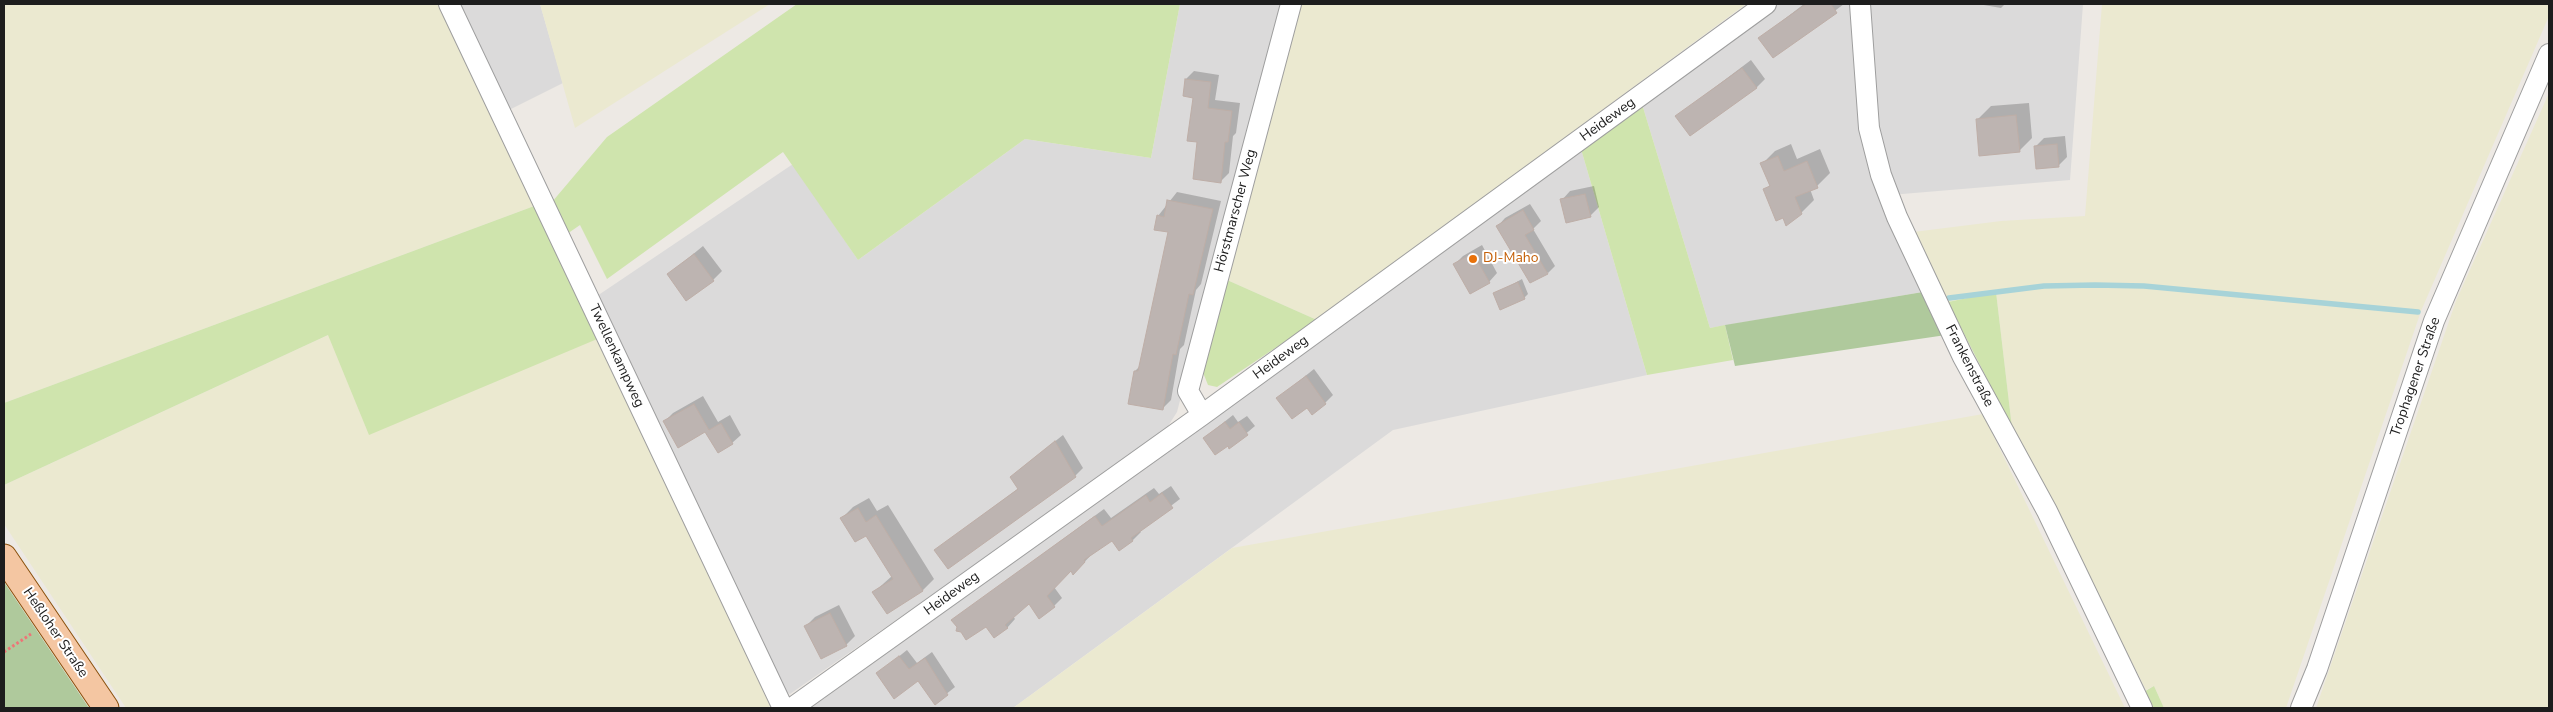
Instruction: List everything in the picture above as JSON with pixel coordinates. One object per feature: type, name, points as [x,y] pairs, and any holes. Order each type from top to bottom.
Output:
[{"type":"main road","name":"Heßloher Straße","points":[[4,557],[106,708]]},
{"type":"street","name":"Twellenkampweg","points":[[449,4],[783,708]]},
{"type":"street","name":"Hörstmarscher Weg","points":[[1202,415],[1188,391],[1291,4]]},
{"type":"street","name":"Heideweg","points":[[792,708],[1202,415],[1766,4]]},
{"type":"street","name":"Frankenstraße","points":[[1860,4],[1869,128],[1880,175],[1896,217],[1963,357],[2047,510],[2142,708]]},
{"type":"street","name":"Trophagener Straße","points":[[2301,708],[2317,669],[2434,322],[2549,54]]},
{"type":"path","points":[[4,652],[48,623]]},
{"type":"shaded area","points":[[4,4],[440,4],[537,205],[4,403]]},
{"type":"shaded area","points":[[456,4],[540,4],[563,83],[507,111]]},
{"type":"shaded area","points":[[540,4],[770,4],[575,128]]},
{"type":"shaded area","points":[[1180,4],[1282,4],[1177,412],[1163,434],[790,694],[781,689],[597,296],[793,164],[858,260],[1025,139],[1151,158]]},
{"type":"shaded area","points":[[1299,4],[1746,4],[1317,320],[1227,280]]},
{"type":"shaded area","points":[[1777,4],[2083,4],[2070,180],[1878,196],[1923,292],[1710,328],[1642,104]]},
{"type":"shaded area","points":[[2102,4],[2549,4],[2549,16],[2421,311],[2286,708],[2164,708],[2154,686],[2146,690],[2012,428],[1996,292],[1948,302],[1913,232],[2001,221],[2085,216]]},
{"type":"shaded area","points":[[2549,93],[2549,708],[2316,708],[2456,301]]},
{"type":"shaded area","points":[[1581,149],[1647,375],[1393,430],[1013,708],[811,708],[1205,424]]},
{"type":"shaded area","points":[[328,335],[602,337],[770,706],[769,708],[126,708],[4,524],[4,485]]},
{"type":"shaded area","points":[[1983,414],[2125,708],[1013,708],[1232,548]]},
{"type":"green space","points":[[797,4],[1180,4],[1151,158],[1025,139],[858,260],[783,152],[607,279],[580,225],[567,234],[552,202],[607,137]]},
{"type":"green space","points":[[1642,104],[1710,328],[1725,325],[1733,360],[1647,375],[1581,149]]},
{"type":"green space","points":[[537,205],[602,337],[369,435],[328,335],[4,485],[4,403]]},
{"type":"green space","points":[[1227,280],[1317,320],[1217,387],[1208,385],[1202,370]]},
{"type":"green space","points":[[1923,292],[1946,335],[1735,366],[1725,325]]},
{"type":"green space","points":[[1996,292],[2012,428],[1948,302]]},
{"type":"green space","points":[[4,582],[89,708],[4,708]]},
{"type":"green space","points":[[2154,686],[2164,708],[2149,708],[2142,693]]},
{"type":"building","points":[[1806,4],[1831,4],[1837,13],[1773,58],[1758,38]]},
{"type":"building","points":[[1742,68],[1757,88],[1690,136],[1675,116]]},
{"type":"building","points":[[1185,79],[1211,82],[1208,108],[1232,111],[1228,142],[1225,142],[1221,183],[1193,179],[1197,142],[1187,141],[1193,98],[1183,96]]},
{"type":"building","points":[[2016,115],[2020,152],[1979,156],[1976,119]]},
{"type":"building","points":[[2057,144],[2059,167],[2036,169],[2034,146]]},
{"type":"building","points":[[1778,156],[1784,171],[1807,161],[1818,188],[1795,197],[1802,214],[1786,226],[1783,218],[1776,221],[1763,189],[1770,186],[1760,163]]},
{"type":"building","points":[[1585,194],[1591,217],[1566,223],[1560,199]]},
{"type":"building","points":[[1167,200],[1213,209],[1193,295],[1189,294],[1176,355],[1173,354],[1163,410],[1128,404],[1134,371],[1138,371],[1168,232],[1154,230],[1157,215],[1164,217]]},
{"type":"building","points":[[1523,210],[1534,230],[1525,235],[1548,274],[1530,283],[1496,226]]},
{"type":"building","points":[[1473,253],[1490,283],[1470,294],[1453,264]]},
{"type":"building","points":[[694,254],[714,281],[686,301],[667,274]]},
{"type":"building","points":[[1518,282],[1525,299],[1500,310],[1493,293]]},
{"type":"building","points":[[1306,376],[1326,404],[1312,415],[1307,408],[1292,419],[1276,398]]},
{"type":"building","points":[[694,404],[709,430],[721,423],[733,444],[718,453],[705,432],[678,448],[663,421]]},
{"type":"building","points":[[1225,422],[1230,429],[1239,422],[1248,435],[1229,449],[1228,446],[1215,455],[1203,438]]},
{"type":"building","points":[[1055,441],[1076,477],[948,569],[934,550],[1018,489],[1010,477]]},
{"type":"building","points":[[1162,493],[1173,508],[1131,538],[1133,541],[1119,551],[1112,541],[1084,560],[1085,562],[1073,575],[1071,571],[1047,596],[1055,607],[1039,619],[1029,604],[1005,625],[1008,628],[994,638],[986,627],[966,640],[961,632],[956,631],[957,627],[951,620],[1095,516],[1102,526],[1146,495],[1150,502]]},
{"type":"building","points":[[858,508],[866,522],[876,515],[923,591],[887,614],[872,592],[893,579],[866,536],[855,542],[840,518]]},
{"type":"building","points":[[830,613],[847,646],[821,659],[804,626]]},
{"type":"building","points":[[899,656],[909,669],[925,658],[948,695],[935,705],[918,681],[894,699],[876,673]]},
{"type":"waterway","points":[[1949,298],[2044,286],[2144,286],[2418,312]]},
{"type":"place","name":"DJ-Maho","points":[[1473,259]]}]
